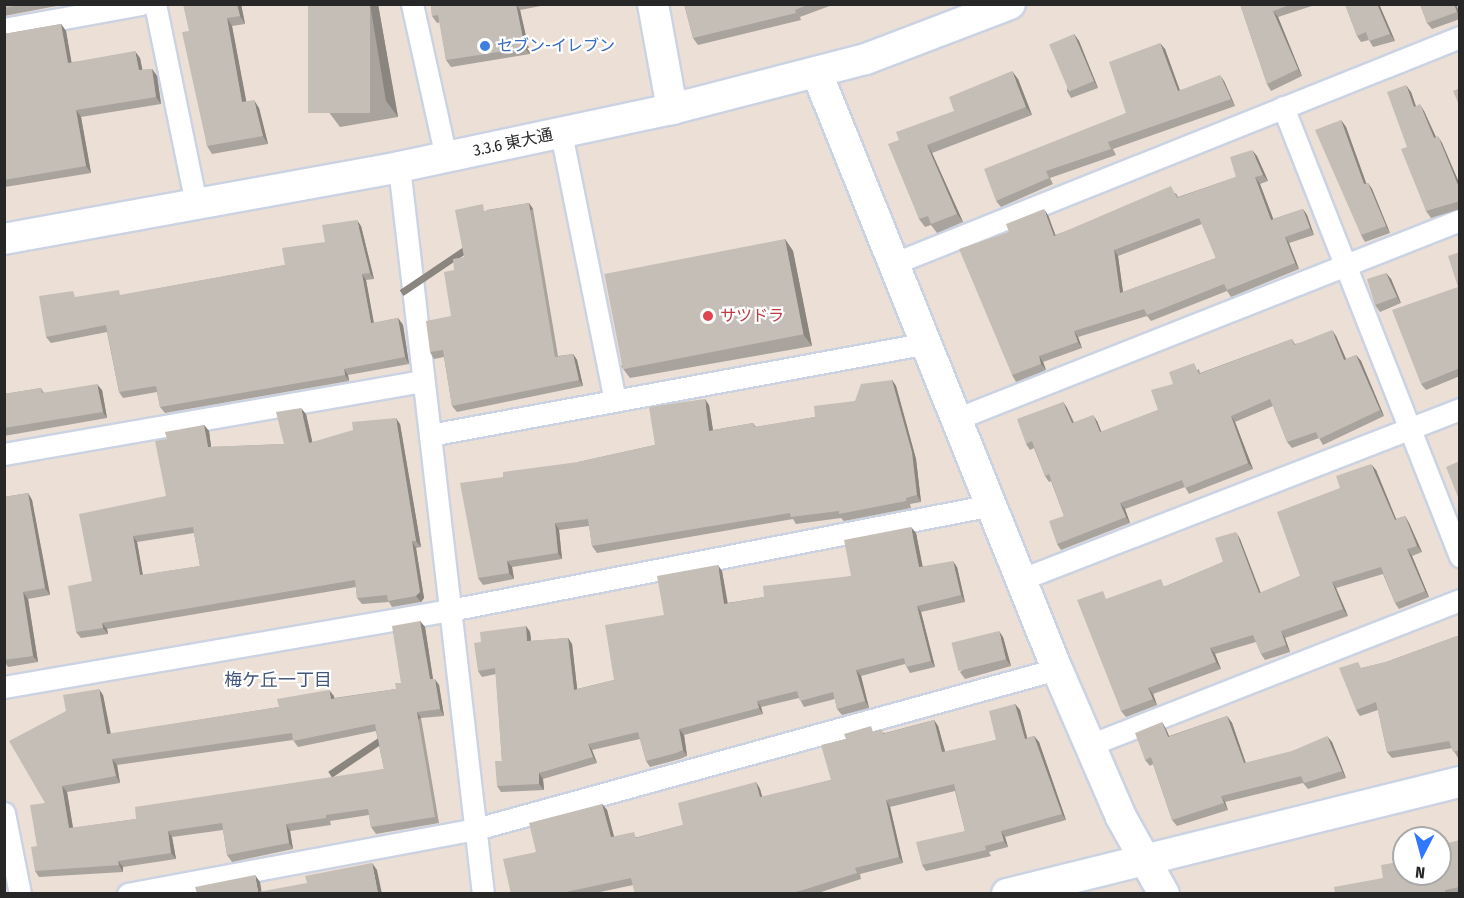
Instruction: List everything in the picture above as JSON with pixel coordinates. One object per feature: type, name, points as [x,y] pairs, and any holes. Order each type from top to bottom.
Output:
[{"type":"street","points":[[4,28],[141,4]]},
{"type":"street","points":[[155,4],[196,204]]},
{"type":"street","points":[[411,4],[446,157]]},
{"type":"street","points":[[653,4],[672,109]]},
{"type":"street","name":"3.3.6 東大通","points":[[4,238],[399,167],[672,109],[867,59],[1010,4]]},
{"type":"street","points":[[895,263],[1460,37]]},
{"type":"street","points":[[817,73],[928,343],[956,419],[1057,669],[1143,862],[1164,894]]},
{"type":"street","points":[[1283,107],[1460,556]]},
{"type":"street","points":[[561,133],[615,401]]},
{"type":"street","points":[[399,167],[483,894]]},
{"type":"street","points":[[956,419],[1460,220]]},
{"type":"street","points":[[430,435],[928,343]]},
{"type":"street","points":[[4,454],[423,381]]},
{"type":"street","points":[[1022,579],[1460,409]]},
{"type":"street","points":[[4,687],[450,610],[992,505]]},
{"type":"street","points":[[1090,745],[1460,600]]},
{"type":"street","points":[[128,894],[476,829],[1057,669]]},
{"type":"street","points":[[1007,894],[1460,782]]},
{"type":"street","points":[[4,813],[20,894]]},
{"type":"building","points":[[4,4],[24,4],[4,8]]},
{"type":"building","points":[[183,4],[237,4],[240,16],[227,18],[242,102],[254,100],[263,136],[207,146],[182,32],[189,31]]},
{"type":"building","points":[[308,4],[370,4],[370,113],[308,113]]},
{"type":"building","points":[[431,4],[516,4],[525,48],[446,60],[438,15],[432,16]]},
{"type":"building","points":[[684,4],[810,4],[795,10],[796,13],[693,38]]},
{"type":"building","points":[[1240,4],[1293,4],[1273,11],[1298,69],[1267,84]]},
{"type":"building","points":[[1345,4],[1377,4],[1390,34],[1369,41],[1366,32],[1357,36]]},
{"type":"building","points":[[1420,4],[1454,4],[1457,12],[1427,23]]},
{"type":"building","points":[[61,24],[68,63],[135,51],[139,70],[152,69],[156,97],[76,110],[86,166],[4,180],[4,34]]},
{"type":"building","points":[[1074,34],[1094,81],[1069,91],[1049,45]]},
{"type":"building","points":[[1160,43],[1178,91],[1220,75],[1231,99],[1108,142],[1111,149],[1046,171],[1049,178],[996,201],[984,169],[1126,113],[1109,62]]},
{"type":"building","points":[[1012,71],[1026,107],[927,145],[957,214],[931,224],[928,216],[919,219],[888,144],[899,140],[896,132],[954,111],[949,97]]},
{"type":"building","points":[[1406,85],[1414,107],[1420,104],[1434,138],[1438,136],[1460,190],[1460,201],[1426,211],[1401,149],[1407,147],[1387,92]]},
{"type":"building","points":[[1460,88],[1460,107],[1453,91]]},
{"type":"building","points":[[1341,120],[1364,184],[1368,183],[1386,226],[1361,235],[1315,130]]},
{"type":"building","points":[[1252,150],[1263,175],[1255,177],[1271,220],[1303,209],[1310,228],[1285,237],[1295,263],[1227,290],[1224,284],[1147,315],[1144,309],[1074,331],[1078,342],[1039,356],[1041,364],[1012,375],[959,249],[1009,232],[1006,224],[1044,209],[1054,236],[1171,186],[1177,198],[1236,177],[1230,157]],"holes":[[[1199,218],[1216,258],[1120,293],[1114,250]]]},
{"type":"building","points":[[529,203],[555,357],[573,354],[579,380],[452,406],[443,350],[430,352],[426,321],[451,316],[444,272],[454,270],[453,259],[464,257],[455,210],[483,204],[484,211]]},
{"type":"building","points":[[357,220],[370,273],[362,274],[371,323],[398,318],[405,357],[344,369],[345,375],[160,407],[156,386],[119,392],[106,325],[46,337],[39,296],[73,291],[75,297],[119,290],[120,295],[285,265],[282,248],[325,242],[322,225]]},
{"type":"building","points":[[785,239],[804,334],[623,369],[604,274]]},
{"type":"building","points":[[1460,252],[1460,368],[1421,384],[1392,310],[1458,287],[1448,256]]},
{"type":"building","points":[[1386,273],[1397,297],[1375,305],[1367,279]]},
{"type":"building","points":[[1332,330],[1344,360],[1356,355],[1380,410],[1319,439],[1316,432],[1287,442],[1270,399],[1231,416],[1248,463],[1185,488],[1182,480],[1120,503],[1126,517],[1057,544],[1049,521],[1064,516],[1049,474],[1045,476],[1032,441],[1026,444],[1017,419],[1063,402],[1072,423],[1093,415],[1100,432],[1158,410],[1151,390],[1173,384],[1169,372],[1194,363],[1199,374],[1292,339],[1294,345]]},
{"type":"building","points":[[892,380],[912,452],[917,495],[906,498],[906,501],[839,514],[839,511],[791,517],[790,513],[592,546],[588,519],[555,523],[558,553],[507,561],[509,573],[478,578],[460,483],[503,477],[503,472],[578,462],[655,445],[649,407],[705,399],[709,431],[753,423],[754,427],[815,417],[814,406],[855,401],[861,384]]},
{"type":"building","points":[[97,384],[103,412],[4,428],[4,394],[41,388],[42,393]]},
{"type":"building","points":[[301,408],[309,443],[353,430],[352,422],[396,418],[416,541],[412,541],[420,592],[416,596],[388,601],[387,595],[357,598],[355,580],[102,623],[103,628],[76,632],[68,586],[92,581],[79,514],[166,496],[155,441],[167,439],[165,432],[204,425],[208,447],[284,444],[276,412]],"holes":[[[193,527],[200,566],[140,575],[133,536]]]},
{"type":"building","points":[[1460,461],[1460,496],[1458,497],[1446,467]]},
{"type":"building","points":[[1371,464],[1395,520],[1405,516],[1417,546],[1407,549],[1425,591],[1395,603],[1381,567],[1332,582],[1343,609],[1281,631],[1286,645],[1261,654],[1253,635],[1210,648],[1216,662],[1148,688],[1153,699],[1121,711],[1077,600],[1103,591],[1106,599],[1161,579],[1164,587],[1223,562],[1215,538],[1236,532],[1259,593],[1300,576],[1277,512],[1340,488],[1336,476]]},
{"type":"building","points":[[28,493],[45,588],[23,592],[33,656],[4,660],[4,497]]},
{"type":"building","points":[[911,527],[919,567],[953,561],[961,595],[917,606],[931,661],[906,667],[904,658],[856,670],[865,701],[837,709],[833,692],[800,701],[797,691],[757,701],[759,708],[679,729],[683,750],[676,753],[646,761],[638,732],[588,744],[593,757],[539,773],[539,784],[497,786],[495,761],[502,761],[495,668],[478,671],[474,643],[481,642],[480,632],[526,626],[527,641],[568,638],[574,690],[614,680],[605,625],[664,615],[657,576],[718,565],[724,604],[764,597],[763,586],[851,576],[844,540]]},
{"type":"building","points":[[420,621],[430,679],[435,679],[440,709],[417,712],[435,817],[371,827],[368,809],[326,815],[326,818],[286,824],[289,843],[227,855],[222,823],[168,831],[171,853],[118,861],[119,865],[35,871],[31,847],[37,846],[30,805],[45,803],[9,741],[66,711],[63,695],[99,689],[107,734],[279,707],[277,699],[329,690],[331,699],[396,689],[395,683],[401,683],[392,626]],"holes":[[[375,724],[384,769],[135,807],[136,819],[69,828],[62,786],[116,776],[112,759],[292,733],[293,741]]]},
{"type":"building","points":[[999,631],[1006,659],[958,671],[951,643]]},
{"type":"building","points":[[1460,635],[1460,750],[1453,752],[1449,741],[1387,752],[1376,702],[1356,710],[1339,668],[1358,662],[1361,668],[1386,662]]},
{"type":"building","points":[[1015,704],[1025,739],[1034,736],[1062,814],[1001,831],[1004,841],[985,846],[986,850],[922,865],[916,842],[965,831],[954,784],[886,800],[899,857],[855,868],[857,873],[787,894],[635,894],[631,878],[557,894],[511,894],[503,859],[536,852],[529,823],[602,804],[611,837],[634,832],[636,838],[683,825],[678,803],[756,782],[760,797],[831,780],[821,745],[846,739],[844,734],[871,726],[873,732],[882,729],[883,734],[934,720],[942,752],[996,740],[989,711]]},
{"type":"building","points":[[1227,716],[1244,763],[1292,751],[1327,736],[1342,771],[1304,783],[1301,776],[1221,796],[1224,803],[1172,820],[1151,757],[1145,760],[1135,733],[1162,722],[1168,737]]},
{"type":"building","points":[[1460,840],[1460,887],[1445,890],[1445,894],[1335,894],[1334,887],[1383,878],[1381,865],[1392,863],[1392,886],[1452,886],[1452,842]]},
{"type":"building","points":[[372,863],[378,894],[197,894],[195,887],[255,875],[258,892],[307,883],[305,876]]},
{"type":"place","name":"セブン-イレブン","points":[[485,46]]},
{"type":"place","name":"サツドラ","points":[[708,316]]},
{"type":"district","name":"梅ケ丘一丁目","points":[[278,680]]}]
